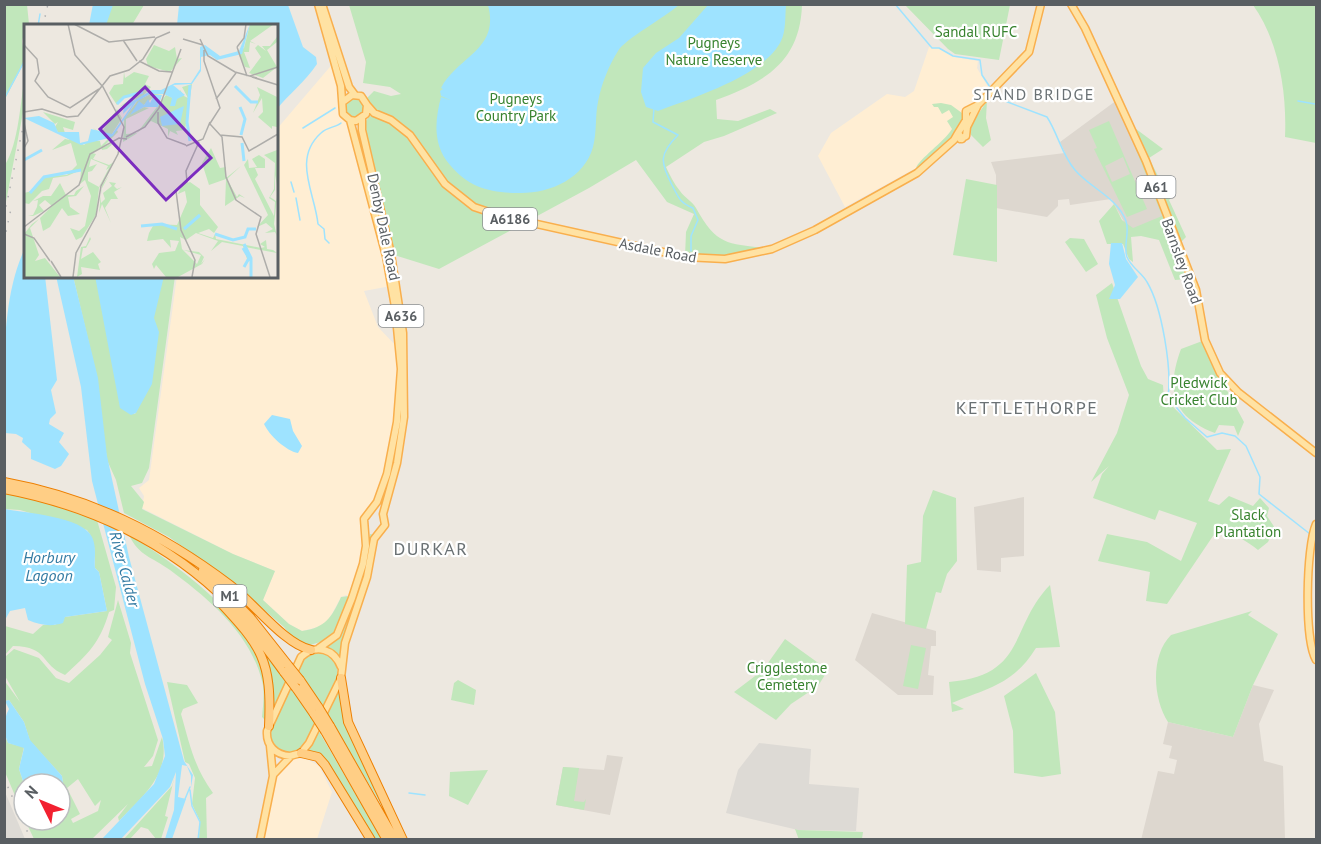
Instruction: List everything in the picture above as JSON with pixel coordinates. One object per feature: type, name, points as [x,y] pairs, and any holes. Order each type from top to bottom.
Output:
[{"type":"highway","name":"M1","points":[[4,482],[46,489],[135,524],[161,539],[208,575],[234,599],[298,684],[395,840]]},
{"type":"highway","name":"M1","points":[[4,489],[93,509],[136,533],[204,580],[230,604],[286,668]]},
{"type":"highway","points":[[161,539],[173,544],[233,587],[292,643],[314,649]]},
{"type":"highway","points":[[175,559],[216,597],[255,642],[269,679],[269,726]]},
{"type":"highway","points":[[340,678],[348,722],[403,840]]},
{"type":"highway","name":"M1","points":[[327,728],[387,840]]},
{"type":"highway","points":[[301,753],[318,758],[330,771],[371,840]]},
{"type":"main road","points":[[318,4],[344,101],[342,112],[350,120],[374,113]]},
{"type":"main road","points":[[322,4],[349,87],[355,95],[363,98],[367,105],[363,118]]},
{"type":"main road","name":"Asdale Road","points":[[367,105],[374,113],[391,120],[410,135],[445,184],[461,199],[479,209],[606,240],[685,256],[710,259],[761,252],[815,230],[917,173],[961,134],[970,114],[1031,48],[1041,4]]},
{"type":"main road","name":"Barnsley Road","points":[[1071,4],[1085,28],[1146,161],[1196,291],[1205,340],[1220,373],[1238,392],[1317,453]]},
{"type":"main road","points":[[344,101],[355,95]]},
{"type":"main road","name":"Denby Dale Road","points":[[340,678],[347,637],[367,578],[374,539],[385,523],[382,514],[397,463],[404,417],[406,380],[403,333],[392,254],[362,130],[363,118]]},
{"type":"main road","name":"Denby Dale Road","points":[[269,726],[299,660],[314,649],[333,640],[341,627],[363,564],[366,528],[364,519],[383,488],[400,396],[399,346],[386,256],[350,120]]},
{"type":"main road","points":[[370,512],[382,514]]},
{"type":"main road","points":[[1317,524],[1312,535],[1308,558],[1309,643],[1317,660]]},
{"type":"main road","points":[[366,528],[372,532],[380,531]]},
{"type":"main road","points":[[314,649],[330,651],[341,667]]},
{"type":"main road","points":[[270,745],[277,753],[290,756],[301,753],[309,743],[340,678]]},
{"type":"main road","points":[[260,840],[273,776],[267,736],[269,726]]},
{"type":"main road","points":[[273,776],[290,756]]},
{"type":"shaded area","points":[[929,47],[939,48],[954,57],[978,61],[977,68],[988,87],[962,113],[949,136],[916,168],[845,207],[818,156],[831,133],[887,94],[905,97],[914,91]]},
{"type":"shaded area","points":[[335,61],[391,286],[364,291],[378,327],[397,347],[400,396],[383,488],[366,514],[366,546],[352,598],[346,595],[341,597],[328,621],[322,626],[302,631],[289,624],[263,600],[275,571],[233,554],[142,508],[144,496],[139,488],[149,480],[177,278],[278,278],[278,128]]},
{"type":"shaded area","points":[[1117,100],[1172,232],[1131,234],[1111,199],[1070,205],[1069,199],[1058,200],[1058,206],[1047,217],[996,208],[996,175],[991,162],[1065,153],[1060,142]]},
{"type":"shaded area","points":[[1024,497],[1024,556],[1001,558],[1001,572],[977,570],[974,507]]},
{"type":"shaded area","points":[[872,613],[936,631],[936,646],[931,646],[928,675],[934,676],[933,695],[898,695],[855,660]]},
{"type":"shaded area","points":[[1253,685],[1274,690],[1259,724],[1264,761],[1283,766],[1285,839],[1141,840],[1158,771],[1174,774],[1177,760],[1169,758],[1172,746],[1163,744],[1168,722],[1233,737]]},
{"type":"shaded area","points":[[759,743],[811,749],[809,784],[859,788],[856,831],[798,830],[726,813],[738,770]]},
{"type":"shaded area","points":[[607,755],[623,757],[610,815],[556,805],[563,767],[604,770]]},
{"type":"shaded area","points":[[305,758],[319,766],[332,792],[317,839],[264,840],[270,797],[279,769],[292,759]]},
{"type":"shaded area","points":[[4,792],[12,808],[12,832],[22,832],[25,839],[5,839]]},
{"type":"green space","points":[[5,4],[27,5],[29,24],[24,24],[22,41],[24,63],[5,99]]},
{"type":"green space","points":[[112,5],[144,5],[133,24],[106,24]]},
{"type":"green space","name":"Pugneys Country Park","points":[[349,5],[802,5],[795,41],[777,67],[765,77],[716,100],[717,119],[738,121],[770,109],[777,113],[724,136],[704,142],[666,167],[678,188],[718,237],[735,244],[772,249],[725,259],[685,257],[686,232],[694,214],[667,202],[636,160],[439,269],[391,254],[364,140],[365,122],[370,116],[383,119],[404,133],[447,190],[477,211],[479,209],[461,199],[402,128],[368,110],[353,121],[342,109],[349,97],[365,100],[374,91],[391,96],[401,94],[390,87],[363,83],[366,62]]},
{"type":"green space","name":"Sandal RUFC","points":[[905,5],[1010,5],[999,60],[955,54]]},
{"type":"green space","points":[[1253,5],[1316,5],[1316,143],[1285,137],[1283,85],[1275,51],[1262,19]]},
{"type":"green space","points":[[24,82],[24,107],[5,207],[5,165],[16,134]]},
{"type":"green space","points":[[987,101],[986,118],[991,140],[983,147],[971,135],[969,128]]},
{"type":"green space","points":[[932,104],[951,105],[962,113],[963,118],[938,155],[916,168],[952,129],[947,121],[953,117],[949,110],[942,114],[938,107]]},
{"type":"green space","points":[[1109,121],[1147,209],[1127,217],[1094,149],[1097,148],[1089,130]],"holes":[[[1123,157],[1130,174],[1112,182],[1105,166]]]},
{"type":"green space","points":[[1132,126],[1163,149],[1149,158],[1160,180],[1170,183],[1176,193],[1169,200],[1186,237],[1175,248],[1187,279],[1175,280],[1159,240],[1141,236],[1131,237],[1133,262],[1129,259],[1123,244],[1107,244],[1099,221],[1114,204],[1122,220],[1133,228],[1162,216],[1135,147]]},
{"type":"green space","points":[[966,179],[997,185],[997,262],[953,255]]},
{"type":"green space","points":[[1070,238],[1084,239],[1098,264],[1086,272],[1065,242]]},
{"type":"green space","points":[[73,278],[97,278],[132,413],[135,414],[142,399],[153,318],[163,278],[175,278],[149,468],[142,483],[131,486],[144,502],[142,509],[233,554],[275,571],[263,600],[289,624],[302,631],[322,624],[331,616],[341,597],[349,596],[338,626],[330,639],[307,646],[295,641],[284,627],[228,579],[169,537],[124,513],[116,480],[107,460],[95,369]]},
{"type":"green space","name":"Slack Plantation","points":[[1112,283],[1141,366],[1148,379],[1163,385],[1164,401],[1159,407],[1167,401],[1217,450],[1231,449],[1208,501],[1219,505],[1229,496],[1253,506],[1260,498],[1269,508],[1267,516],[1275,528],[1268,542],[1258,550],[1230,535],[1213,536],[1167,604],[1146,601],[1150,572],[1098,561],[1107,534],[1147,542],[1181,561],[1197,523],[1159,510],[1155,520],[1093,498],[1102,474],[1109,466],[1091,482],[1117,433],[1129,395],[1107,338],[1096,295]]},
{"type":"green space","name":"Pledwick Cricket Club","points":[[1205,340],[1223,383],[1244,422],[1238,436],[1234,426],[1219,425],[1215,433],[1201,426],[1189,419],[1176,400],[1174,377],[1181,349]]},
{"type":"green space","points":[[933,490],[956,498],[957,561],[947,574],[941,593],[936,592],[926,629],[905,624],[907,565],[921,562],[923,516]]},
{"type":"green space","points":[[5,493],[28,497],[97,520],[116,587],[114,610],[109,612],[102,632],[92,647],[65,675],[57,671],[33,649],[13,646],[5,655],[5,626],[33,634],[43,625],[55,625],[65,617],[107,611],[99,572],[95,568],[92,539],[87,530],[20,510],[5,509]]},
{"type":"green space","points":[[370,534],[375,535],[340,659],[334,652],[324,648],[339,636],[368,547]]},
{"type":"green space","points":[[129,535],[188,576],[226,611],[242,630],[255,649],[266,676],[266,721],[262,717],[264,694],[262,681],[248,647],[238,632],[199,592],[137,548]]},
{"type":"green space","points":[[1050,585],[1060,647],[1036,648],[1009,678],[952,703],[964,709],[952,712],[949,682],[974,678],[992,670],[1004,660],[1037,601]]},
{"type":"green space","points":[[118,600],[131,643],[130,653],[158,740],[153,756],[144,767],[152,766],[162,737],[164,750],[159,773],[146,793],[119,821],[118,817],[128,804],[92,839],[34,839],[31,832],[72,832],[72,821],[73,823],[98,811],[101,800],[95,806],[78,779],[72,784],[72,772],[58,772],[30,741],[24,722],[9,700],[5,701],[4,680],[20,702],[5,676],[5,657],[14,649],[39,658],[56,678],[69,683],[100,655],[112,640],[108,637]]},
{"type":"green space","points":[[1252,611],[1248,615],[1278,634],[1253,685],[1233,737],[1168,722],[1159,702],[1156,678],[1164,644],[1171,635]]},
{"type":"green space","name":"Crigglestone Cemetery","points":[[785,639],[828,670],[818,686],[791,704],[776,720],[734,692],[763,670]]},
{"type":"green space","points":[[260,645],[286,682],[272,714],[270,672]]},
{"type":"green space","points":[[911,645],[926,648],[918,689],[903,686]]},
{"type":"green space","points":[[315,651],[329,653],[338,675],[335,686],[323,707],[297,669],[303,658]]},
{"type":"green space","points":[[1036,673],[1055,712],[1061,774],[1042,777],[1014,773],[1013,731],[1004,696]]},
{"type":"green space","points":[[458,680],[476,690],[474,705],[451,700],[454,683]]},
{"type":"green space","points":[[167,682],[187,685],[198,703],[183,709],[181,714],[197,765],[213,793],[206,798],[207,839],[199,839],[200,821],[192,804],[195,778],[189,764],[185,762]]},
{"type":"green space","points":[[340,685],[343,716],[385,811],[326,712]]},
{"type":"green space","points":[[290,686],[316,724],[298,752],[287,754],[272,744],[270,729]]},
{"type":"green space","points":[[318,730],[382,839],[374,839],[323,757],[307,750]]},
{"type":"green space","points":[[4,734],[8,743],[24,747],[20,772],[12,772],[12,789],[5,772]]},
{"type":"green space","points":[[563,767],[579,768],[574,801],[584,802],[586,799],[584,810],[556,805]]},
{"type":"green space","points":[[488,770],[468,805],[449,796],[450,772]]},
{"type":"green space","points":[[175,775],[165,816],[168,817],[161,839],[156,839],[148,829],[141,827],[130,839],[124,839],[172,786]]},
{"type":"green space","points":[[72,798],[80,814],[72,818]]},
{"type":"green space","points":[[795,829],[863,832],[862,839],[799,840]]},
{"type":"water","points":[[93,4],[113,5],[106,24],[89,24]]},
{"type":"water","points":[[179,5],[288,5],[303,47],[316,57],[317,64],[278,108],[278,24],[177,24]]},
{"type":"water","points":[[488,5],[679,5],[628,41],[618,51],[601,89],[593,147],[588,158],[573,176],[542,191],[498,192],[472,184],[450,165],[437,139],[436,130],[441,97],[450,100],[441,96],[440,91],[443,89],[441,88],[448,77],[483,43],[490,20]]},
{"type":"water","points":[[708,5],[786,5],[783,37],[772,54],[744,75],[658,111],[646,107],[641,92],[643,68],[656,53],[679,38]]},
{"type":"water","points":[[1111,243],[1122,243],[1126,259],[1138,277],[1120,299],[1109,299],[1115,285],[1109,264]]},
{"type":"water","points":[[24,251],[24,278],[45,278],[57,380],[51,390],[56,413],[50,419],[49,424],[64,433],[59,442],[69,454],[61,466],[55,469],[31,459],[31,450],[22,442],[23,438],[16,434],[5,433],[5,338],[11,291]]},
{"type":"water","name":"River Calder","points":[[56,278],[73,278],[98,378],[107,456],[129,557],[184,761],[193,775],[191,787],[191,776],[187,766],[182,765],[178,797],[186,799],[172,839],[165,839],[174,810],[176,772],[170,787],[121,839],[102,839],[154,784],[165,756],[163,739],[145,684],[92,481],[81,387]]},
{"type":"water","points":[[95,278],[164,278],[154,318],[159,332],[152,384],[136,413],[131,415],[120,408]]},
{"type":"water","points":[[272,415],[290,419],[293,431],[302,446],[298,453],[283,446],[266,428],[264,424]]},
{"type":"water","name":"Horbury Lagoon","points":[[5,509],[65,520],[86,530],[94,541],[95,568],[99,572],[107,611],[65,617],[63,623],[50,625],[28,620],[25,608],[10,611],[5,620]]},
{"type":"water","points":[[9,700],[24,722],[30,740],[58,772],[20,772],[24,748],[8,743],[4,726],[9,709],[5,701]]},
{"type":"waterway","points":[[895,4],[932,48],[939,48],[953,56],[980,60],[982,75],[990,87]]},
{"type":"waterway","points":[[38,24],[40,14]]},
{"type":"waterway","points":[[4,99],[24,62]]},
{"type":"waterway","points":[[995,93],[1005,101],[1047,117],[1075,170],[1110,199],[1122,213],[1127,226],[1127,257],[1147,282],[1161,322],[1169,371],[1168,397],[1185,418],[1207,437],[1222,433],[1235,436],[1246,446],[1260,477],[1259,494],[1310,534]]},
{"type":"waterway","points":[[1298,101],[1315,104]]},
{"type":"waterway","points":[[303,128],[335,108]]},
{"type":"waterway","points":[[654,108],[653,122],[678,135],[667,148],[663,158],[665,170],[678,196],[682,202],[693,208],[698,220],[691,236],[691,251]]},
{"type":"waterway","points":[[329,243],[325,239],[324,229],[318,224],[308,177],[308,154],[312,143],[323,131],[341,123]]},
{"type":"waterway","points":[[291,182],[294,192]]},
{"type":"waterway","points":[[296,198],[300,220]]},
{"type":"waterway","points":[[185,799],[190,787]]},
{"type":"waterway","points":[[190,790],[192,806],[200,822],[198,840]]},
{"type":"waterway","points":[[409,793],[425,795]]},
{"type":"railway","points":[[43,24],[48,4]]},
{"type":"railway","points":[[4,216],[24,122]]},
{"type":"railway","points":[[4,241],[11,209]]},
{"type":"railway","points":[[4,778],[31,840]]},
{"type":"district","name":"STAND BRIDGE","points":[[1034,94]]},
{"type":"district","name":"KETTLETHORPE","points":[[1027,407]]},
{"type":"district","name":"DURKAR","points":[[431,548]]},
{"type":"park label","name":"Pugneys Nature Reserve","points":[[714,50]]}]
